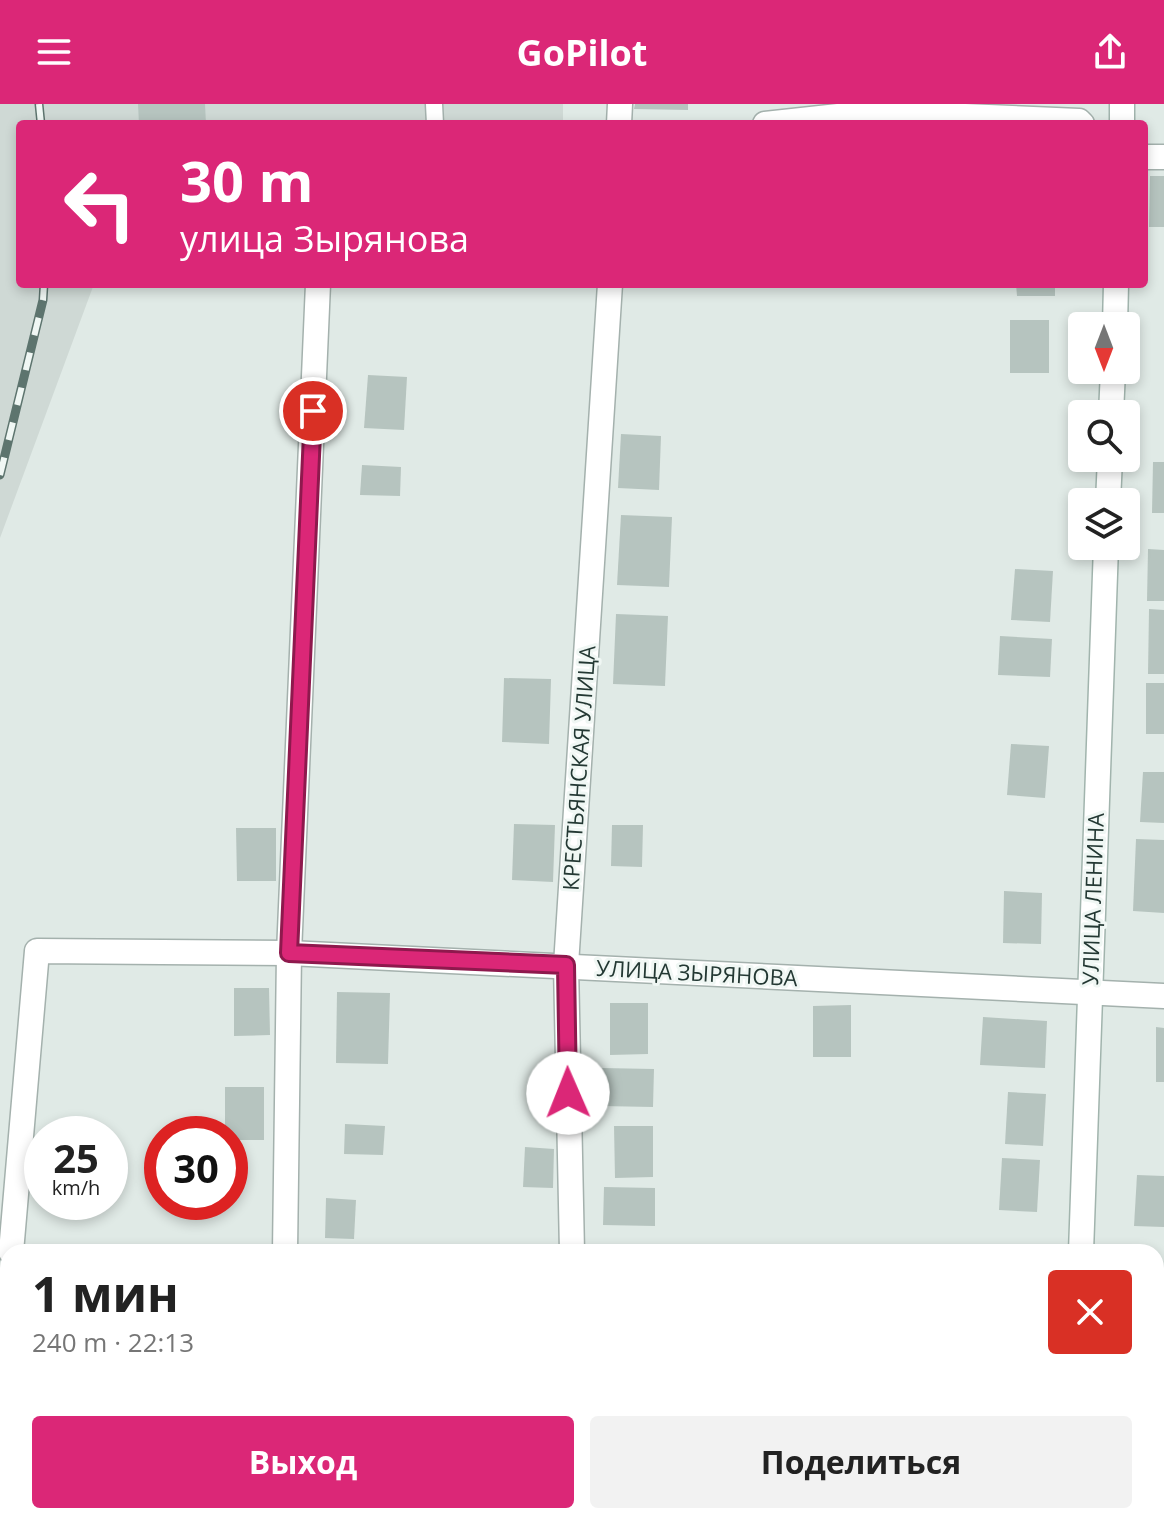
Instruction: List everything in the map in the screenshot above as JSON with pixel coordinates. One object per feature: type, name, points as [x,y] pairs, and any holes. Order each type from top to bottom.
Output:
[{"type":"street","points":[[801,120],[874,112],[1056,120]]},
{"type":"street","points":[[285,1244],[289,953],[318,288]]},
{"type":"street","name":"КРЕСТЬЯНСКАЯ УЛИЦА","points":[[572,1244],[566,965],[610,288]]},
{"type":"street","points":[[1115,312],[1116,288]]},
{"type":"street","name":"УЛИЦА ЛЕНИНА","points":[[1081,1244],[1105,560]]},
{"type":"street","name":"УЛИЦА ЗЫРЯНОВА","points":[[12,1244],[37,951],[289,953],[1164,996]]},
{"type":"shaded area","points":[[0,104],[563,104],[563,120],[16,120],[16,288],[93,288],[0,538]]},
{"type":"building","points":[[138,104],[205,104],[206,120],[139,120]]},
{"type":"building","points":[[635,104],[688,104],[688,110],[634,109]]},
{"type":"building","points":[[1150,176],[1164,176],[1164,227],[1149,227]]},
{"type":"building","points":[[1016,288],[1055,288],[1055,296],[1017,296]]},
{"type":"building","points":[[1010,320],[1049,320],[1049,373],[1010,373]]},
{"type":"building","points":[[368,375],[407,377],[404,430],[364,428]]},
{"type":"building","points":[[621,434],[661,436],[659,490],[618,488]]},
{"type":"building","points":[[1153,462],[1164,462],[1164,513],[1152,513]]},
{"type":"building","points":[[362,465],[401,467],[400,496],[360,495]]},
{"type":"building","points":[[621,515],[672,517],[669,587],[617,585]]},
{"type":"building","points":[[1148,549],[1164,550],[1164,601],[1147,601]]},
{"type":"building","points":[[1015,569],[1053,571],[1050,622],[1011,620]]},
{"type":"building","points":[[1149,609],[1164,610],[1164,674],[1148,674]]},
{"type":"building","points":[[616,614],[668,616],[665,686],[613,684]]},
{"type":"building","points":[[1000,636],[1052,639],[1050,677],[998,675]]},
{"type":"building","points":[[504,678],[551,679],[549,744],[502,742]]},
{"type":"building","points":[[1146,683],[1164,683],[1164,734],[1146,734]]},
{"type":"building","points":[[1011,744],[1049,746],[1045,798],[1007,795]]},
{"type":"building","points":[[1143,772],[1164,772],[1164,823],[1140,822]]},
{"type":"building","points":[[514,824],[555,825],[553,882],[512,880]]},
{"type":"building","points":[[612,825],[643,825],[642,867],[611,866]]},
{"type":"building","points":[[236,828],[276,828],[276,881],[237,881]]},
{"type":"building","points":[[1136,839],[1164,840],[1164,913],[1133,911]]},
{"type":"building","points":[[1004,891],[1042,893],[1041,944],[1003,943]]},
{"type":"building","points":[[234,988],[269,988],[270,1035],[234,1036]]},
{"type":"building","points":[[337,992],[390,993],[388,1064],[336,1063]]},
{"type":"building","points":[[610,1003],[648,1003],[648,1054],[610,1055]]},
{"type":"building","points":[[851,1005],[851,1057],[813,1057],[813,1006]]},
{"type":"building","points":[[983,1017],[1047,1021],[1045,1068],[980,1065]]},
{"type":"building","points":[[1156,1027],[1164,1028],[1164,1082],[1156,1082]]},
{"type":"building","points":[[602,1068],[654,1069],[653,1107],[601,1106]]},
{"type":"building","points":[[225,1087],[264,1087],[264,1140],[248,1140],[248,1116],[225,1116]]},
{"type":"building","points":[[1008,1092],[1046,1094],[1043,1146],[1005,1144]]},
{"type":"building","points":[[345,1124],[385,1126],[383,1155],[344,1154]]},
{"type":"building","points":[[614,1126],[653,1126],[653,1177],[615,1178]]},
{"type":"building","points":[[525,1147],[554,1149],[553,1188],[523,1187]]},
{"type":"building","points":[[1002,1158],[1040,1160],[1037,1212],[999,1210]]},
{"type":"building","points":[[1137,1175],[1164,1176],[1164,1227],[1134,1226]]},
{"type":"building","points":[[604,1187],[655,1188],[655,1226],[603,1225]]},
{"type":"building","points":[[326,1198],[356,1200],[354,1239],[325,1238]]},
{"type":"railway","points":[[39,104],[41,120]]},
{"type":"railway","points":[[0,475],[44,288]]},
{"type":"route","points":[[313,411],[289,953],[566,965],[568,1093]]}]
